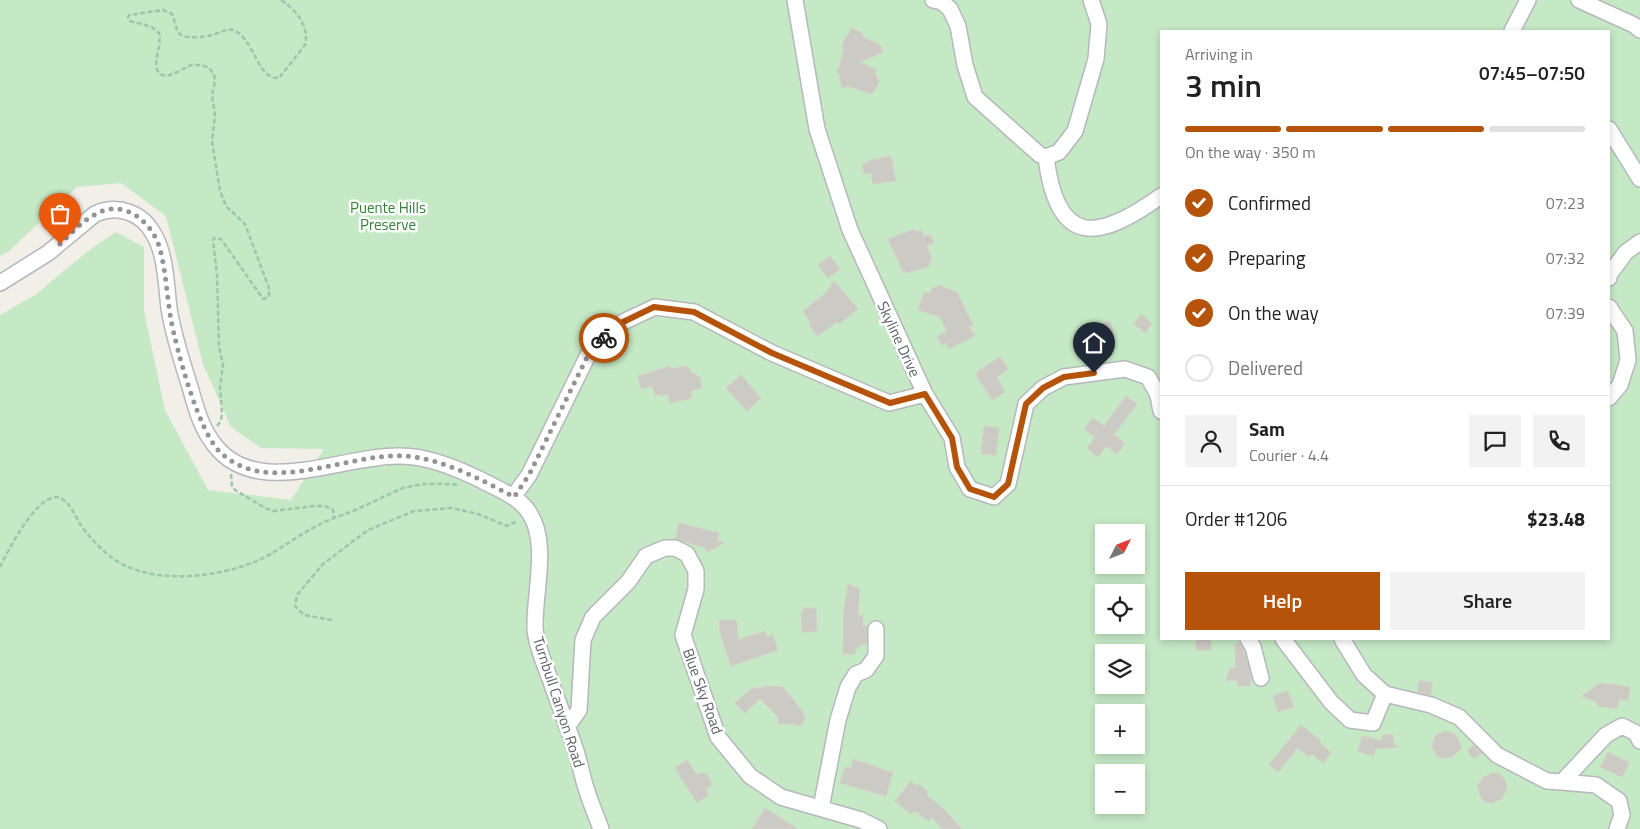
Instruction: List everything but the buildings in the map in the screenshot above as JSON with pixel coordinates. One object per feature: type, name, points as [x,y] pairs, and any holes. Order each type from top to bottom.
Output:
[{"type":"street","name":"Skyline Drive","points":[[514,497],[529,475],[591,349],[623,322],[654,307],[694,312],[772,353],[890,403],[925,394],[850,230],[817,129],[795,0]]},
{"type":"street","points":[[933,0],[942,2],[950,9],[958,26],[965,65],[975,97],[1040,155],[1046,158]]},
{"type":"street","points":[[1046,158],[1059,152],[1075,131],[1096,58],[1099,24],[1091,0]]},
{"type":"street","points":[[1513,30],[1528,0]]},
{"type":"street","points":[[1579,0],[1634,25],[1640,30]]},
{"type":"street","points":[[1610,131],[1640,179]]},
{"type":"street","points":[[1046,158],[1049,183],[1060,210],[1070,222],[1084,228],[1098,229],[1127,218],[1160,197]]},
{"type":"street","name":"Turnbull Canyon Road","points":[[0,283],[48,253],[96,214],[105,210],[124,210],[140,218],[153,231],[160,249],[173,329],[196,405],[208,436],[218,449],[232,461],[240,466],[262,471],[283,472],[382,457],[405,456],[434,462],[471,475],[514,497],[524,505],[536,525],[538,538],[539,555],[535,629],[543,659],[577,754],[586,789],[600,829]]},
{"type":"street","points":[[1610,274],[1626,252],[1640,242]]},
{"type":"street","points":[[1610,308],[1625,331],[1628,360],[1620,385],[1610,397]]},
{"type":"street","points":[[925,394],[952,438],[957,467],[970,489],[994,497],[1008,484],[1026,404],[1043,388],[1064,377],[1125,369],[1148,377],[1158,395],[1160,406]]},
{"type":"street","name":"Blue Sky Road","points":[[567,727],[579,710],[583,640],[593,617],[628,582],[646,556],[665,548],[675,548],[687,554],[696,571],[696,589],[683,635],[718,737],[750,776],[781,797],[861,820],[879,829]]},
{"type":"street","points":[[821,808],[838,720],[848,687],[856,674],[866,670],[876,656],[876,630]]},
{"type":"street","points":[[1249,640],[1253,646],[1260,678]]},
{"type":"street","points":[[1284,640],[1330,702],[1350,720],[1373,723],[1385,694]]},
{"type":"street","points":[[1343,640],[1364,675],[1385,694],[1431,705],[1459,717],[1497,755],[1547,782],[1596,785],[1619,801],[1622,815],[1617,829]]},
{"type":"street","points":[[1562,782],[1606,735],[1614,730],[1622,726],[1636,733],[1640,741]]},
{"type":"path","points":[[208,436],[221,421],[222,413],[220,386],[223,365],[219,346],[214,238],[221,239],[263,299],[268,297],[269,288],[245,224],[226,206],[220,191],[212,141],[215,115],[212,95],[215,81],[214,74],[208,67],[197,65],[190,66],[173,74],[158,72],[159,33],[152,27],[130,21],[128,16],[163,10],[172,14],[177,30],[181,35],[186,36],[212,35],[226,30],[236,31],[252,47],[262,69],[268,76],[274,79],[280,78],[305,45],[307,39],[304,26],[296,13],[281,0]]},
{"type":"path","points":[[230,472],[232,475],[232,486],[265,508],[273,511],[305,506],[325,506],[333,510],[334,518]]},
{"type":"path","points":[[0,567],[29,518],[41,505],[55,497],[61,498],[68,504],[94,541],[115,560],[143,571],[179,576],[214,573],[257,561],[280,549],[312,528],[403,488],[441,483],[462,484],[471,475]]},
{"type":"path","points":[[332,620],[304,615],[295,606],[297,594],[323,564],[368,530],[414,511],[452,508],[478,514],[507,526],[531,515]]},
{"type":"green space","name":"Puente Hills Preserve","points":[[0,0],[1640,0],[1640,829],[0,829],[0,315],[35,295],[88,251],[116,232],[144,247],[144,311],[165,410],[208,490],[291,500],[324,449],[261,448],[231,427],[203,364],[166,216],[121,183],[77,187],[8,252],[0,256]]},
{"type":"way so far","points":[[60,244],[86,220],[105,210],[124,210],[132,213],[147,224],[153,231],[160,249],[172,322],[182,362],[205,431],[224,456],[240,466],[262,471],[283,472],[318,469],[382,457],[405,456],[420,458],[471,475],[514,497],[529,475],[591,349],[604,338]]},
{"type":"route","points":[[604,338],[623,322],[654,307],[694,312],[772,353],[890,403],[925,394],[952,438],[957,467],[970,489],[994,497],[1008,484],[1026,404],[1043,388],[1064,377],[1094,373]]}]
